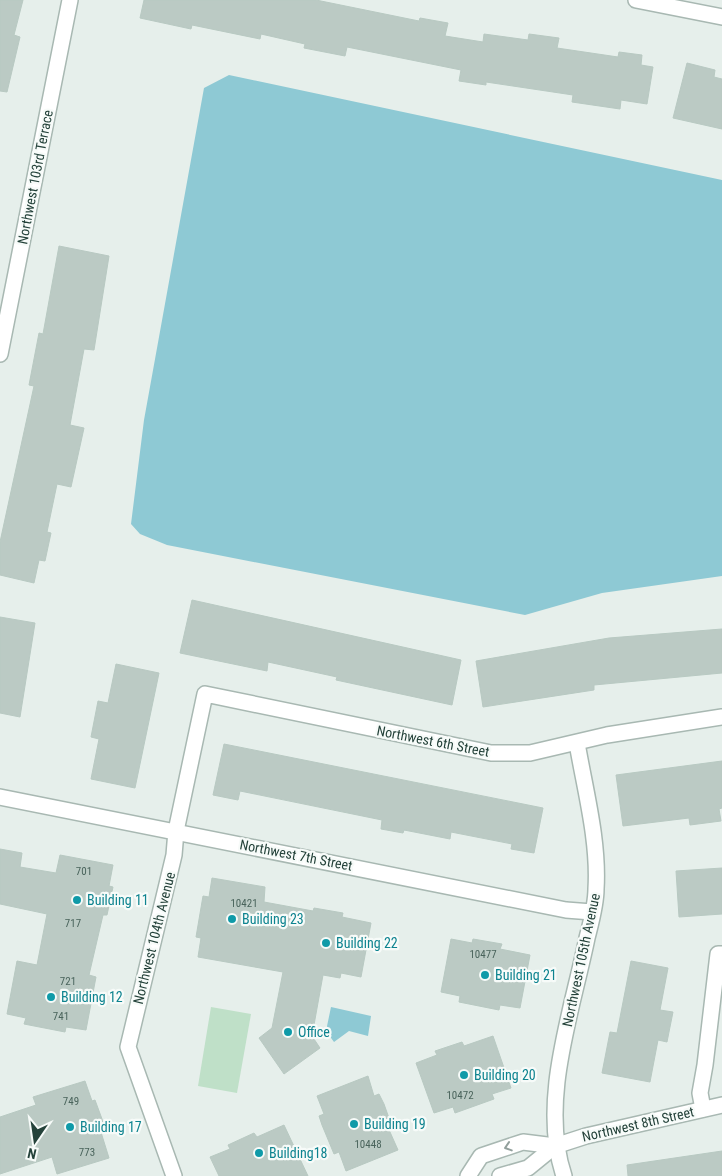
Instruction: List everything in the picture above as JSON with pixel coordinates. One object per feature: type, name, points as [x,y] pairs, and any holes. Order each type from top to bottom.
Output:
[{"type":"street","name":"Northwest 103rd Terrace","points":[[0,354],[70,0]]},
{"type":"street","points":[[636,0],[722,17]]},
{"type":"street","name":"Northwest 6th Street","points":[[205,694],[491,754],[530,753],[607,735],[722,717]]},
{"type":"street","name":"Northwest 104th Avenue","points":[[174,1176],[128,1046],[174,855],[176,831],[205,694]]},
{"type":"street","name":"Northwest 105th Avenue","points":[[564,1176],[555,1146],[555,1106],[560,1059],[596,891],[597,862],[577,743]]},
{"type":"street","name":"Northwest 7th Street","points":[[0,797],[566,910],[592,912]]},
{"type":"street","points":[[703,1109],[700,1093],[720,954]]},
{"type":"street","name":"Northwest 8th Street","points":[[500,1176],[528,1168],[555,1146],[586,1136],[722,1105]]},
{"type":"street","name":"Northwest 8th Street","points":[[468,1176],[481,1156],[523,1142],[555,1146]]},
{"type":"green space","points":[[211,1007],[251,1014],[237,1093],[198,1086]]},
{"type":"water","points":[[229,75],[722,180],[722,576],[602,593],[525,615],[167,545],[140,534],[131,524],[144,420],[204,88]]},
{"type":"water","points":[[331,1007],[371,1016],[368,1036],[349,1031],[334,1042],[326,1031]]},
{"type":"building","points":[[0,0],[23,0],[14,35],[20,37],[7,92],[0,91]]},
{"type":"building","points":[[144,0],[316,0],[419,21],[420,18],[448,23],[445,36],[483,42],[484,34],[528,40],[529,34],[559,38],[557,48],[618,57],[619,52],[642,55],[641,65],[653,67],[647,104],[621,100],[620,109],[572,102],[573,95],[486,82],[486,85],[459,81],[461,70],[347,47],[345,56],[304,48],[305,44],[261,34],[260,39],[192,25],[191,29],[140,18]]},
{"type":"building","points":[[687,63],[715,70],[714,77],[722,79],[722,129],[673,118]]},
{"type":"building","points":[[59,246],[109,256],[94,350],[84,349],[70,425],[84,428],[71,487],[57,484],[47,532],[51,533],[45,561],[39,560],[34,583],[0,575],[0,542],[34,386],[29,385],[39,333],[43,334]]},
{"type":"building","points":[[192,600],[461,660],[452,705],[336,680],[337,677],[268,662],[267,671],[180,653]]},
{"type":"building","points":[[0,617],[35,623],[20,717],[0,713]]},
{"type":"building","points":[[722,629],[722,673],[594,685],[594,690],[483,707],[476,661],[609,638]]},
{"type":"building","points":[[116,664],[159,673],[135,788],[91,779],[99,739],[91,737],[98,701],[108,703]]},
{"type":"building","points":[[224,744],[543,808],[534,853],[511,849],[512,844],[451,832],[450,839],[404,830],[403,833],[381,829],[382,820],[240,791],[238,800],[213,795]]},
{"type":"building","points":[[722,761],[722,808],[719,809],[721,821],[690,825],[689,818],[623,826],[616,775]]},
{"type":"building","points":[[0,849],[22,853],[20,867],[56,873],[60,855],[113,865],[109,886],[113,887],[107,915],[103,915],[89,975],[96,977],[86,1030],[66,1027],[65,1032],[24,1024],[26,1018],[7,1014],[17,961],[37,965],[47,914],[0,904]]},
{"type":"building","points":[[722,868],[722,914],[679,917],[676,871]]},
{"type":"building","points":[[212,878],[265,887],[264,902],[313,911],[314,908],[343,913],[342,917],[371,923],[361,977],[341,973],[340,978],[323,975],[312,1036],[320,1048],[284,1074],[259,1038],[272,1028],[283,972],[198,957],[201,938],[196,937],[203,896],[209,897]]},
{"type":"building","name":"Building 21","points":[[451,939],[472,943],[473,939],[502,944],[500,949],[530,955],[520,1008],[500,1005],[499,1010],[459,1002],[460,996],[441,992]]},
{"type":"building","points":[[631,961],[668,968],[660,1010],[673,1012],[667,1042],[658,1040],[650,1082],[602,1073],[610,1032],[617,1033]]},
{"type":"building","name":"Building 20","points":[[493,1036],[511,1088],[492,1094],[494,1099],[455,1113],[453,1107],[434,1113],[416,1063],[437,1055],[435,1051],[462,1042],[464,1046]]},
{"type":"building","name":"Building 19","points":[[368,1076],[374,1096],[379,1094],[384,1104],[390,1121],[386,1123],[398,1150],[346,1171],[339,1152],[334,1154],[322,1125],[319,1116],[324,1114],[317,1096]]},
{"type":"building","name":"Building 17","points":[[85,1081],[92,1101],[95,1100],[102,1119],[104,1128],[100,1129],[109,1158],[57,1174],[52,1157],[0,1174],[0,1117],[36,1105],[33,1097]]},
{"type":"building","name":"Building18","points":[[284,1125],[308,1176],[219,1176],[210,1157],[230,1149],[228,1145],[254,1133],[257,1137]]},
{"type":"building","points":[[722,1151],[722,1176],[628,1176],[627,1165]]},
{"type":"place","name":"Building 11","points":[[77,900]]},
{"type":"place","name":"Building 23","points":[[232,919]]},
{"type":"place","name":"Building 22","points":[[326,943]]},
{"type":"place","name":"Building 21","points":[[485,975]]},
{"type":"place","name":"Building 12","points":[[51,997]]},
{"type":"place","name":"Office","points":[[288,1032]]},
{"type":"place","name":"Building 20","points":[[464,1075]]},
{"type":"place","name":"Building 19","points":[[354,1124]]},
{"type":"place","name":"Building 17","points":[[70,1127]]},
{"type":"place","name":"Building18","points":[[259,1153]]}]
